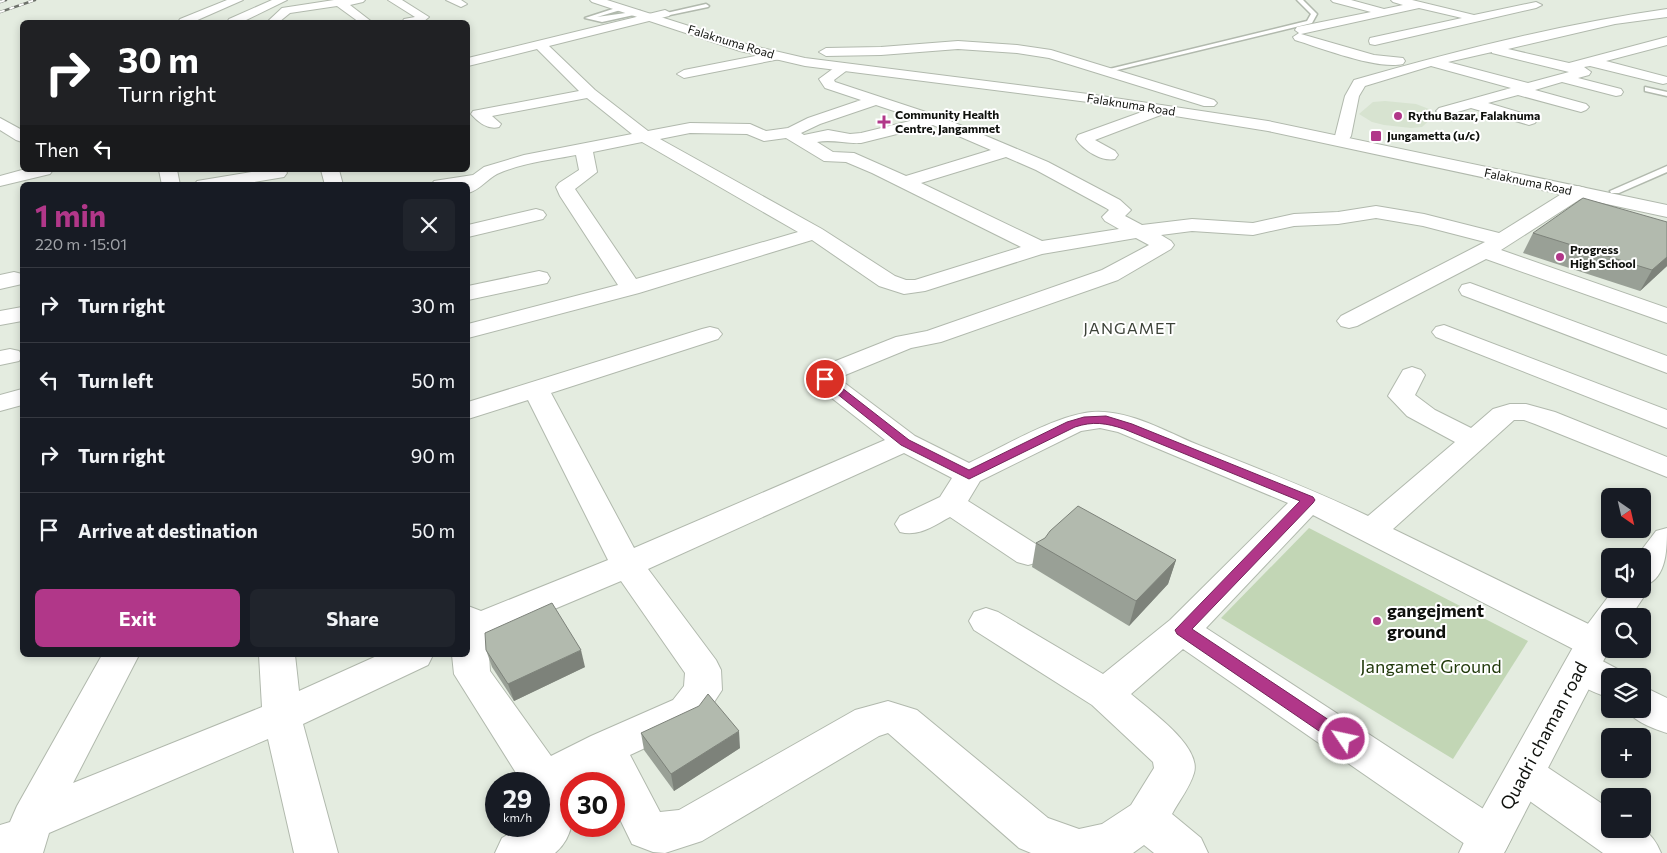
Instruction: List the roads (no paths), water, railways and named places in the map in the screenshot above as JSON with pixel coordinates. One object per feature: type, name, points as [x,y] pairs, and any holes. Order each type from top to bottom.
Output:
[{"type":"main road","points":[[189,20],[237,0]]},
{"type":"main road","points":[[236,20],[281,0]]},
{"type":"main road","points":[[275,20],[286,10],[359,0]]},
{"type":"main road","points":[[394,0],[424,17],[420,20]]},
{"type":"main road","name":"Falaknuma Road","points":[[596,0],[620,4],[768,44],[806,51],[840,53],[928,46],[982,46],[1051,54],[1186,97],[1274,121],[1667,202]]},
{"type":"main road","points":[[1337,0],[1443,26]]},
{"type":"main road","points":[[1398,0],[1503,24]]},
{"type":"main road","points":[[1416,66],[1393,60],[1373,59],[1300,34],[1337,22],[1442,0]]},
{"type":"main road","points":[[340,3],[363,20]]},
{"type":"main road","name":"Falaknuma Road","points":[[620,4],[775,56],[843,68],[1088,98],[1295,132],[1667,211]]},
{"type":"main road","points":[[1487,4],[1514,10]]},
{"type":"main road","points":[[1375,41],[1536,5]]},
{"type":"main road","points":[[1343,136],[1352,96],[1359,83],[1464,54],[1615,20],[1667,13]]},
{"type":"main road","points":[[470,62],[652,14]]},
{"type":"main road","points":[[1615,20],[1658,29]]},
{"type":"main road","points":[[1337,22],[1421,43]]},
{"type":"main road","points":[[1521,29],[1548,35]]},
{"type":"main road","points":[[540,44],[590,93],[645,137],[815,233],[887,281],[904,287],[917,286],[1039,248],[1137,232],[1192,225],[1253,229],[1294,220],[1338,218],[1376,212],[1424,220],[1494,246],[1667,316]]},
{"type":"main road","points":[[1444,111],[1522,89],[1565,73],[1588,61],[1663,44]]},
{"type":"main road","points":[[1438,48],[1464,54]]},
{"type":"main road","points":[[1492,48],[1616,92]]},
{"type":"main road","points":[[1622,53],[1649,59]]},
{"type":"main road","points":[[684,74],[775,56]]},
{"type":"main road","points":[[1588,61],[1665,87]]},
{"type":"main road","points":[[1432,62],[1580,107]]},
{"type":"main road","points":[[843,68],[826,79],[826,82],[830,85],[935,120],[1042,166],[1112,204],[1121,210],[1112,217],[1164,245],[1110,275],[932,337],[905,342],[827,373],[825,379],[828,383],[905,442],[969,475]]},
{"type":"main road","points":[[1362,70],[1381,76]]},
{"type":"main road","points":[[480,118],[590,93]]},
{"type":"main road","points":[[1109,155],[1084,139],[1160,110],[1186,97]]},
{"type":"main road","points":[[796,136],[814,121],[876,100]]},
{"type":"main road","points":[[1470,103],[1529,120]]},
{"type":"main road","points":[[0,122],[20,117]]},
{"type":"main road","points":[[471,184],[500,167],[690,128],[750,129],[764,136],[828,135],[850,139],[862,138],[935,120]]},
{"type":"main road","points":[[0,122],[18,141]]},
{"type":"main road","points":[[796,136],[830,157],[848,157],[904,182],[1039,248]]},
{"type":"main road","points":[[584,149],[588,172],[565,187],[569,196],[632,288]]},
{"type":"main road","points":[[904,182],[1007,151]]},
{"type":"main road","points":[[0,181],[36,172]]},
{"type":"main road","points":[[222,182],[278,173]]},
{"type":"main road","points":[[1349,321],[1494,246],[1578,192]]},
{"type":"main road","points":[[470,231],[536,216]]},
{"type":"main road","points":[[470,330],[632,288],[815,233]]},
{"type":"main road","points":[[470,292],[539,278]]},
{"type":"main road","points":[[1470,290],[1667,365]]},
{"type":"main road","points":[[1444,332],[1667,420]]},
{"type":"main road","points":[[470,410],[710,334]]},
{"type":"main road","points":[[1412,375],[1401,396],[1419,412],[1473,440]]},
{"type":"main road","points":[[536,390],[627,565],[703,670],[703,690],[687,710],[605,748],[550,777]]},
{"type":"main road","points":[[0,402],[20,397]]},
{"type":"main road","points":[[1371,531],[1473,440],[1502,416],[1510,412],[1526,412],[1667,468]]},
{"type":"main road","points":[[911,524],[951,504],[969,475],[1071,425],[1088,419],[1106,420],[1128,426],[1309,500],[1601,646]]},
{"type":"main road","points":[[470,627],[627,565],[905,442]]},
{"type":"main road","points":[[1105,694],[1182,630],[1309,500]]},
{"type":"main road","points":[[951,504],[1028,554]]},
{"type":"main road","points":[[1651,561],[1667,539]]},
{"type":"main road","points":[[605,748],[647,830],[657,833],[672,832],[692,824],[869,722],[888,716],[903,722],[1034,834],[1079,850],[1111,843],[1146,819],[1175,771],[1172,754],[1105,694],[986,621]]},
{"type":"main road","points":[[1182,630],[1486,845]]},
{"type":"main road","name":"Quadri chaman road","points":[[1486,845],[1524,774],[1601,648]]},
{"type":"main road","points":[[470,652],[472,674],[539,772]]},
{"type":"main road","points":[[20,839],[120,657]]},
{"type":"main road","points":[[277,657],[282,716],[316,853]]},
{"type":"main road","points":[[20,839],[411,657]]},
{"type":"main road","points":[[1651,707],[1667,717]]},
{"type":"main road","points":[[1524,774],[1639,853]]},
{"type":"main road","points":[[550,798],[554,810],[550,827]]},
{"type":"main road","points":[[1146,819],[1186,853]]},
{"type":"main road","points":[[516,853],[538,842],[542,837]]},
{"type":"lane","points":[[1105,71],[1310,22],[1314,14],[1300,0]]},
{"type":"lane","points":[[620,4],[588,18],[602,20],[706,6]]},
{"type":"lane","points":[[1648,89],[1665,87]]},
{"type":"lane","points":[[1615,191],[1667,170]]},
{"type":"railway","points":[[0,2],[6,0]]},
{"type":"railway","points":[[0,12],[35,0]]},
{"type":"place","name":"Rythu Bazar, Falaknuma","points":[[1398,116]]},
{"type":"place","name":"Community Health Centre, Jangammet","points":[[884,122]]},
{"type":"place","name":"Jungametta (u/c)","points":[[1376,136]]},
{"type":"place","name":"Progress High School","points":[[1560,257]]},
{"type":"place","name":"gangejment ground","points":[[1377,621]]},
{"type":"district","name":"JANGAMET","points":[[1130,328]]},
{"type":"park label","name":"Jangamet Ground","points":[[1431,667]]}]
